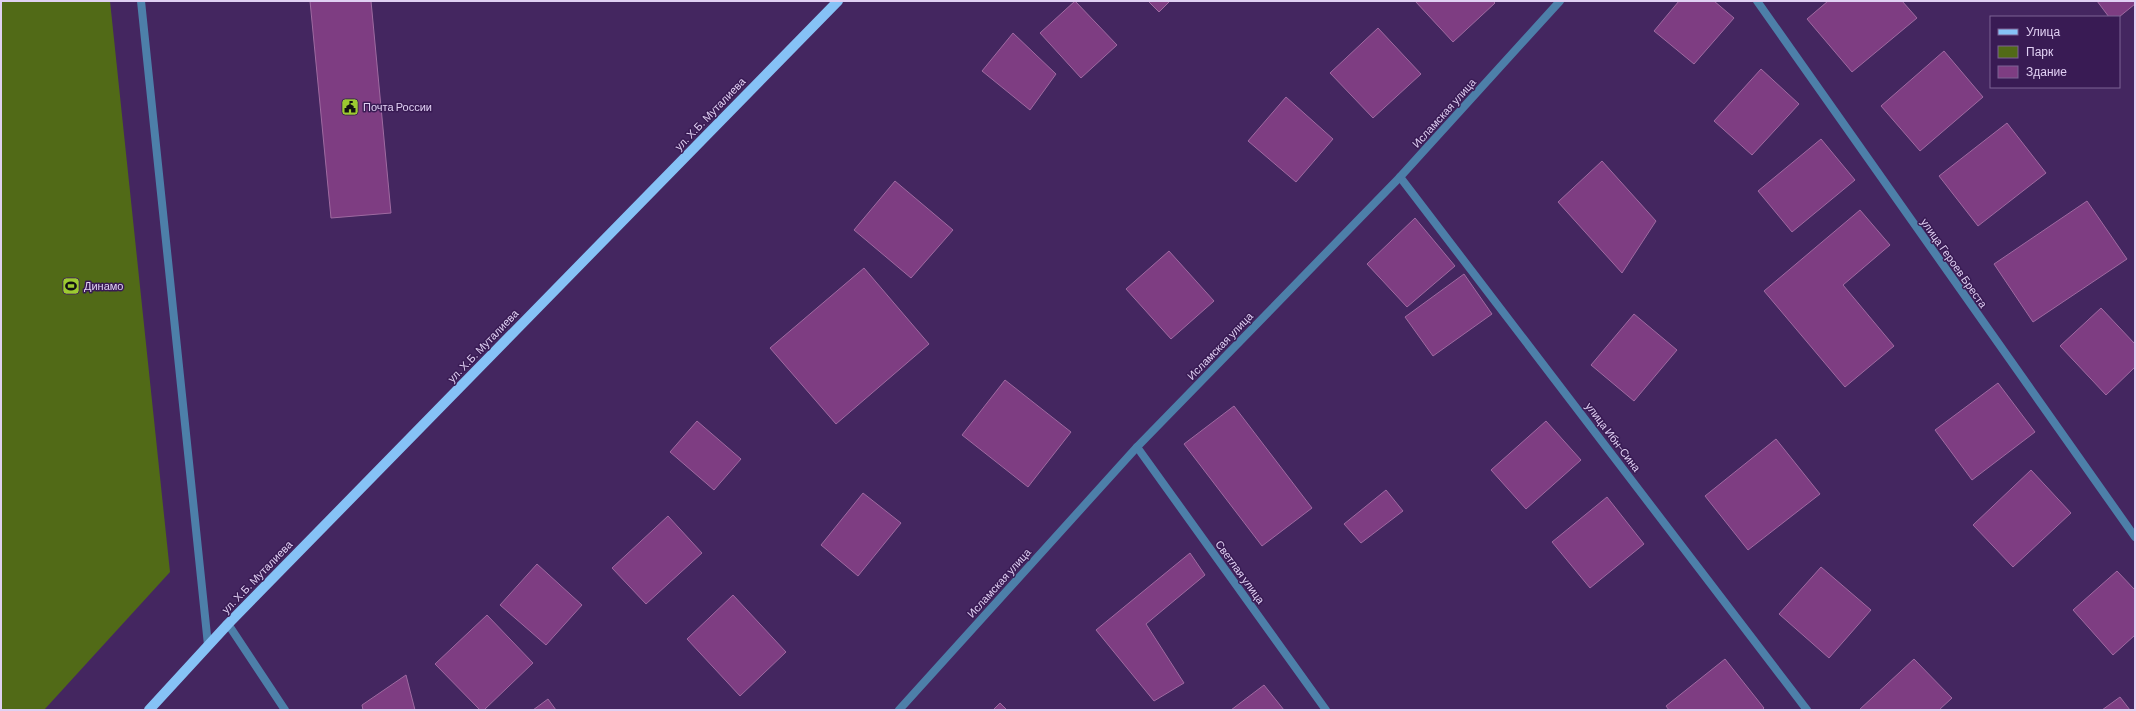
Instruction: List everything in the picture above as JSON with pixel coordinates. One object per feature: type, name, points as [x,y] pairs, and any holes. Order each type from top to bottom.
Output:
[{"type":"main road","name":"ул. Х.Б. Муталиева","points":[[149,710],[228,624],[838,1]]},
{"type":"street","points":[[141,1],[208,645]]},
{"type":"street","name":"Исламская улица","points":[[899,710],[1137,447],[1400,177],[1560,1]]},
{"type":"street","name":"улица Героев Бреста","points":[[1756,1],[2135,537]]},
{"type":"street","name":"улица Ибн-Сина","points":[[1400,177],[1807,710]]},
{"type":"street","name":"Светлая улица","points":[[1137,447],[1326,710]]},
{"type":"street","points":[[228,624],[285,710]]},
{"type":"green space","name":"Динамо","points":[[1,1],[110,1],[170,572],[44,710],[1,710]]},
{"type":"building","name":"Почта России","points":[[310,1],[371,1],[391,213],[331,218]]},
{"type":"building","points":[[1075,1],[1117,45],[1081,78],[1040,33]]},
{"type":"building","points":[[1148,1],[1170,1],[1159,12]]},
{"type":"building","points":[[1415,1],[1493,1],[1495,3],[1453,42]]},
{"type":"building","points":[[1679,1],[1714,1],[1734,18],[1694,64],[1654,31]]},
{"type":"building","points":[[1828,1],[1902,1],[1917,18],[1852,72],[1807,19]]},
{"type":"building","points":[[2097,1],[2135,1],[2135,4],[2120,16],[2108,16]]},
{"type":"building","points":[[1378,28],[1421,74],[1373,118],[1330,73]]},
{"type":"building","points":[[1013,33],[1056,74],[1030,110],[982,71]]},
{"type":"building","points":[[1944,51],[1983,97],[1920,151],[1881,106]]},
{"type":"building","points":[[1761,69],[1799,104],[1752,155],[1714,121]]},
{"type":"building","points":[[1286,97],[1333,139],[1296,182],[1248,141]]},
{"type":"building","points":[[2007,123],[2046,173],[1978,226],[1939,176]]},
{"type":"building","points":[[1821,139],[1855,180],[1792,232],[1758,191]]},
{"type":"building","points":[[1602,161],[1656,221],[1622,273],[1558,202]]},
{"type":"building","points":[[895,181],[953,230],[911,278],[854,230]]},
{"type":"building","points":[[2087,201],[2127,259],[2033,322],[1994,264]]},
{"type":"building","points":[[1860,210],[1890,245],[1843,285],[1894,346],[1845,387],[1764,291]]},
{"type":"building","points":[[1415,218],[1455,266],[1407,307],[1367,264]]},
{"type":"building","points":[[1169,251],[1214,301],[1171,339],[1126,289]]},
{"type":"building","points":[[864,268],[929,344],[836,424],[770,348]]},
{"type":"building","points":[[1464,274],[1492,314],[1433,356],[1405,317]]},
{"type":"building","points":[[2101,308],[2135,344],[2135,367],[2106,395],[2060,346]]},
{"type":"building","points":[[1634,314],[1677,350],[1634,401],[1591,365]]},
{"type":"building","points":[[1005,380],[1071,432],[1028,487],[962,435]]},
{"type":"building","points":[[1998,383],[2035,432],[1972,480],[1935,430]]},
{"type":"building","points":[[1234,406],[1312,508],[1262,546],[1184,444]]},
{"type":"building","points":[[697,421],[741,459],[714,490],[670,452]]},
{"type":"building","points":[[1546,421],[1581,460],[1526,509],[1491,470]]},
{"type":"building","points":[[1776,439],[1820,494],[1748,550],[1705,496]]},
{"type":"building","points":[[2031,470],[2071,513],[2013,567],[1973,525]]},
{"type":"building","points":[[1386,490],[1403,511],[1361,543],[1344,524]]},
{"type":"building","points":[[863,493],[901,523],[858,576],[821,545]]},
{"type":"building","points":[[1607,497],[1644,544],[1590,588],[1552,542]]},
{"type":"building","points":[[668,516],[702,553],[646,604],[612,568]]},
{"type":"building","points":[[1190,553],[1205,575],[1146,624],[1184,683],[1154,701],[1096,630]]},
{"type":"building","points":[[537,564],[582,605],[546,645],[500,605]]},
{"type":"building","points":[[1821,567],[1871,610],[1829,658],[1779,614]]},
{"type":"building","points":[[2117,571],[2135,590],[2135,635],[2113,655],[2073,610]]},
{"type":"building","points":[[733,595],[786,652],[740,696],[687,639]]},
{"type":"building","points":[[487,615],[533,663],[484,710],[480,710],[435,664]]},
{"type":"building","points":[[1725,659],[1764,708],[1762,710],[1669,710],[1666,706]]},
{"type":"building","points":[[1914,659],[1952,698],[1939,710],[1859,710]]},
{"type":"building","points":[[406,675],[415,710],[363,710],[362,705]]},
{"type":"building","points":[[1264,685],[1284,710],[1231,710]]},
{"type":"building","points":[[2120,697],[2130,710],[2102,710]]},
{"type":"building","points":[[548,699],[556,710],[533,710]]},
{"type":"building","points":[[1000,703],[1007,710],[993,710]]},
{"type":"place","name":"Почта России","points":[[350,107]]},
{"type":"place","name":"Динамо","points":[[71,286]]}]
